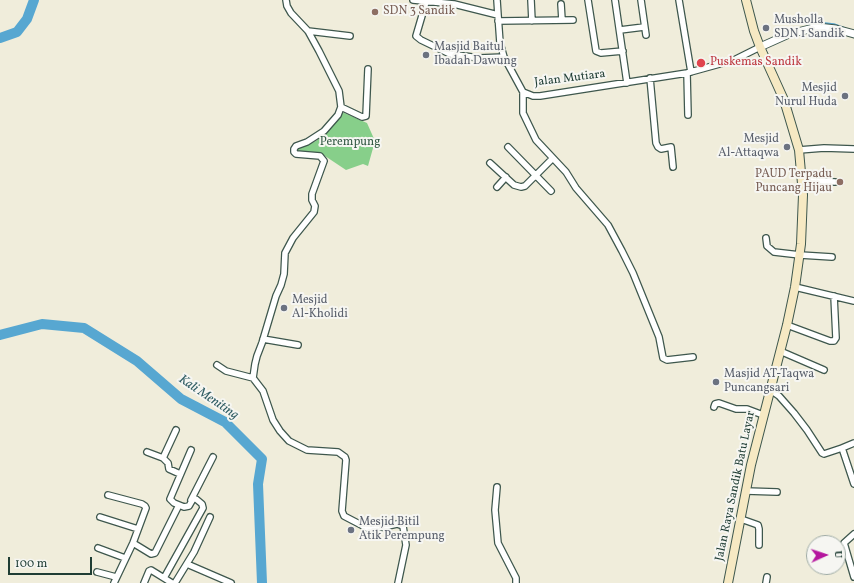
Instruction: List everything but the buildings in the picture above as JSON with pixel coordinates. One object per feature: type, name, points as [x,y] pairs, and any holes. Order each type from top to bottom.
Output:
[{"type":"main road","name":"Jalan Raya Sandik Batu Layar","points":[[728,583],[752,461],[769,389],[787,325],[795,287],[802,229],[803,195],[799,150],[784,100],[754,31],[746,0]]},
{"type":"street","points":[[253,378],[255,364],[284,274],[284,259],[287,248],[315,210],[312,194],[323,158],[320,156],[295,154],[294,148],[324,131],[338,115],[341,107],[339,91],[308,31],[291,12],[287,6],[286,0]]},
{"type":"street","points":[[413,0],[426,2],[454,2],[498,18],[573,20]]},
{"type":"street","name":"Jalan Mutiara","points":[[497,0],[500,43],[504,57],[523,92],[533,96],[689,73],[734,60],[760,47]]},
{"type":"street","points":[[531,0],[532,20]]},
{"type":"street","points":[[588,0],[596,51],[601,54],[623,51]]},
{"type":"street","points":[[615,0],[627,83]]},
{"type":"street","points":[[641,0],[646,36]]},
{"type":"street","points":[[679,0],[689,73],[688,115]]},
{"type":"street","points":[[426,2],[416,36],[421,40],[450,54],[479,58],[504,57]]},
{"type":"street","points":[[561,4],[562,20]]},
{"type":"street","points":[[760,47],[790,34],[818,27],[853,31]]},
{"type":"street","points":[[620,30],[644,28]]},
{"type":"street","points":[[308,31],[350,36]]},
{"type":"street","points":[[341,107],[362,117],[366,116],[368,69]]},
{"type":"street","points":[[650,78],[656,143],[661,149],[671,147],[673,167]]},
{"type":"street","points":[[523,92],[522,108],[526,123],[536,140],[566,172],[576,188],[608,225],[633,273],[659,337],[663,358],[667,360],[693,357]]},
{"type":"street","points":[[508,147],[551,191]]},
{"type":"street","points":[[799,150],[824,148],[854,150]]},
{"type":"street","points":[[490,162],[514,185],[525,186],[553,158]]},
{"type":"street","points":[[497,187],[506,178]]},
{"type":"street","points":[[802,180],[834,182]]},
{"type":"street","points":[[766,238],[767,246],[771,250],[832,258]]},
{"type":"street","points":[[795,287],[854,302]]},
{"type":"street","points":[[787,325],[830,341],[834,341],[836,338],[834,296]]},
{"type":"street","points":[[263,339],[298,345]]},
{"type":"street","points":[[780,351],[824,370]]},
{"type":"street","points":[[217,365],[226,370],[253,378],[263,391],[273,420],[289,441],[307,450],[338,452],[345,457],[342,511],[344,516],[369,529],[397,524],[403,526],[406,545],[398,583]]},
{"type":"street","points":[[769,389],[779,396],[794,413],[822,453],[824,454],[854,443]]},
{"type":"street","points":[[714,407],[715,404],[719,403],[736,409],[747,409],[763,415]]},
{"type":"street","points":[[163,458],[176,430]]},
{"type":"street","points":[[842,448],[854,484]]},
{"type":"street","points":[[191,450],[170,499],[179,505],[186,507],[191,500],[212,457]]},
{"type":"street","points":[[147,452],[163,458],[168,463],[169,469],[180,474]]},
{"type":"street","points":[[497,487],[495,510],[498,543],[516,578],[516,583]]},
{"type":"street","points":[[746,491],[777,492]]},
{"type":"street","points":[[108,495],[145,506],[145,511],[133,543],[114,583]]},
{"type":"street","points":[[164,578],[203,508],[202,504],[196,499],[191,500]]},
{"type":"street","points":[[133,543],[151,554],[155,554],[179,505]]},
{"type":"street","points":[[100,517],[138,529]]},
{"type":"street","points":[[144,583],[150,570],[153,570],[174,583],[194,552],[210,517]]},
{"type":"street","points":[[741,519],[758,524],[759,545]]},
{"type":"street","points":[[854,534],[844,543],[854,577]]},
{"type":"street","points":[[98,548],[125,558]]},
{"type":"street","points":[[187,564],[231,583]]},
{"type":"street","points":[[97,572],[116,577]]},
{"type":"green space","name":"Perempung","points":[[342,112],[367,123],[375,141],[368,166],[363,164],[346,170],[322,154],[296,152],[296,150],[316,141],[327,132],[337,121]]},
{"type":"waterway","name":"Kali Meniting","points":[[0,38],[17,32],[27,19],[34,0]]},
{"type":"waterway","points":[[806,27],[816,22],[834,24],[845,28]]},
{"type":"waterway","name":"Kali Meniting","points":[[0,335],[42,324],[84,328],[137,361],[181,399],[225,422],[262,459],[258,484],[262,583]]},
{"type":"place","name":"SDN 3 Sandik","points":[[375,12]]},
{"type":"place","name":"Musholla SDN 1 Sandik","points":[[766,28]]},
{"type":"place","name":"Masjid Baitul Ibadah Dawung","points":[[426,55]]},
{"type":"place","name":"Puskemas Sandik","points":[[701,63]]},
{"type":"place","name":"Mesjid Nurul Huda","points":[[845,96]]},
{"type":"place","name":"Mesjid Al-Attaqwa","points":[[787,147]]},
{"type":"place","name":"PAUD Terpadu Puncang Hijau","points":[[840,182]]},
{"type":"place","name":"Mesjid Al-Kholidi","points":[[284,308]]},
{"type":"place","name":"Masjid AT-Taqwa Puncangsari","points":[[716,382]]},
{"type":"place","name":"Mesjid Bitil Atik Perempung","points":[[351,530]]}]
